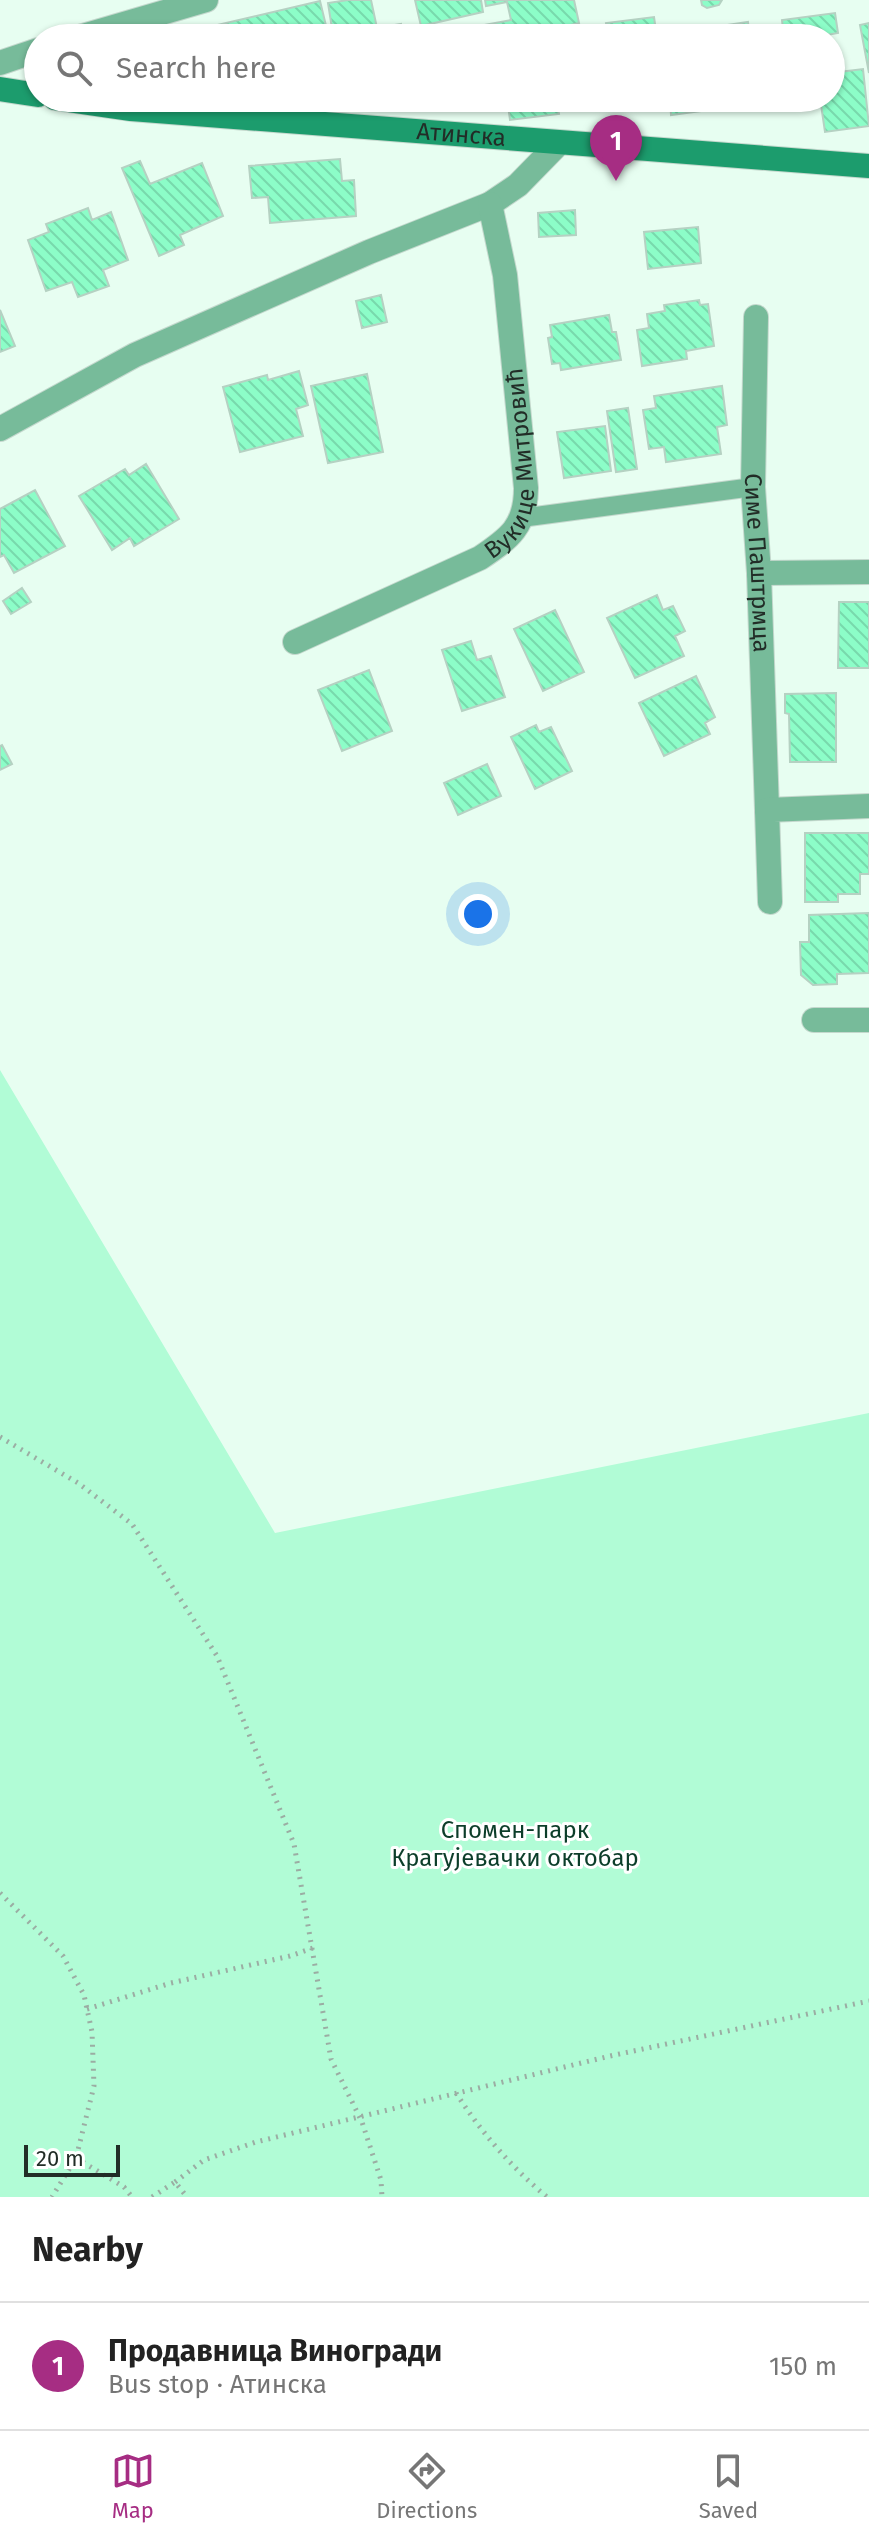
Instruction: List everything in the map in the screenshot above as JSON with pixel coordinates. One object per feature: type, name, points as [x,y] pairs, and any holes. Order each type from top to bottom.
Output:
[{"type":"street","points":[[124,24],[206,0]]},
{"type":"street","points":[[0,63],[24,55]]},
{"type":"street","points":[[0,89],[24,93]]},
{"type":"street","name":"Атинска","points":[[214,112],[558,144],[869,166]]},
{"type":"street","points":[[0,429],[135,355],[369,252],[490,204],[518,185],[558,144]]},
{"type":"street","name":"Вукице Митровић","points":[[295,642],[480,558],[507,540],[526,507],[505,275],[490,204]]},
{"type":"street","name":"Симе Паштрмца","points":[[756,317],[753,487],[759,573],[770,902]]},
{"type":"street","points":[[759,573],[869,572]]},
{"type":"street","points":[[767,810],[869,806]]},
{"type":"street","points":[[814,1020],[869,1020]]},
{"type":"lane","points":[[521,518],[753,487]]},
{"type":"path","points":[[0,1437],[78,1483],[132,1524],[217,1656],[294,1844],[331,2059],[359,2115],[381,2180],[382,2197]]},
{"type":"path","points":[[0,1893],[63,1956],[84,1995],[92,2032],[94,2086],[76,2158],[52,2197]]},
{"type":"path","points":[[87,2009],[171,1983],[313,1948]]},
{"type":"path","points":[[152,2197],[204,2160],[256,2142],[610,2056],[869,2001]]},
{"type":"path","points":[[456,2093],[472,2118],[520,2175],[547,2197]]},
{"type":"path","points":[[76,2158],[124,2187],[132,2197]]},
{"type":"path","points":[[175,2182],[187,2197]]},
{"type":"green space","name":"Спомен-парк Крагујевачки октобар","points":[[0,1070],[275,1533],[869,1413],[869,2197],[0,2197]]},
{"type":"building","points":[[371,0],[376,24],[331,24],[328,3]]},
{"type":"building","points":[[415,0],[481,0],[483,12],[421,24]]},
{"type":"building","points":[[485,0],[574,0],[579,23],[489,24],[511,20],[507,2],[486,6]]},
{"type":"building","points":[[701,0],[722,0],[719,5],[707,8]]},
{"type":"building","points":[[320,1],[326,24],[222,24]]},
{"type":"building","points":[[835,13],[837,24],[782,24],[782,20]]},
{"type":"building","points":[[654,17],[655,24],[606,24]]},
{"type":"building","points":[[869,23],[869,73],[860,25]]},
{"type":"building","points":[[863,69],[869,126],[825,132],[822,112],[845,112],[845,71]]},
{"type":"building","points":[[509,112],[559,114],[510,120]]},
{"type":"building","points":[[340,159],[342,181],[354,180],[356,216],[270,223],[268,197],[252,198],[249,166]]},
{"type":"building","points":[[140,161],[150,184],[202,163],[223,216],[180,235],[184,245],[159,256],[122,168]]},
{"type":"building","points":[[88,208],[92,220],[111,212],[128,260],[103,270],[109,286],[78,297],[72,282],[46,291],[28,240],[49,232],[46,224]]},
{"type":"building","points":[[575,210],[576,235],[539,237],[538,213]]},
{"type":"building","points":[[698,227],[701,263],[648,269],[644,232]]},
{"type":"building","points":[[381,295],[387,322],[362,328],[356,301]]},
{"type":"building","points":[[699,300],[700,305],[708,304],[714,346],[686,351],[687,359],[642,366],[637,330],[649,328],[647,314],[665,311],[664,305]]},
{"type":"building","points":[[0,310],[15,346],[0,352]]},
{"type":"building","points":[[609,315],[621,360],[561,370],[560,363],[552,364],[548,338],[552,337],[550,325]]},
{"type":"building","points":[[299,371],[308,405],[296,409],[303,436],[240,452],[223,387],[267,375],[268,380]]},
{"type":"building","points":[[367,374],[383,452],[328,463],[311,386]]},
{"type":"building","points":[[722,386],[727,425],[717,427],[721,454],[666,462],[664,447],[649,449],[643,410],[656,408],[654,396]]},
{"type":"building","points":[[628,408],[637,469],[616,472],[607,411]]},
{"type":"building","points":[[605,426],[611,471],[564,478],[557,432]]},
{"type":"building","points":[[146,464],[179,519],[134,546],[130,538],[112,550],[79,496],[125,469],[129,475]]},
{"type":"building","points":[[35,490],[65,546],[14,573],[4,555],[0,557],[0,509]]},
{"type":"building","points":[[22,588],[31,602],[11,614],[3,601]]},
{"type":"building","points":[[657,595],[663,610],[673,606],[685,631],[675,636],[684,656],[635,678],[607,618]]},
{"type":"building","points":[[839,602],[869,602],[869,668],[838,668]]},
{"type":"building","points":[[555,610],[584,672],[543,691],[514,629]]},
{"type":"building","points":[[471,641],[477,660],[491,656],[505,697],[462,711],[442,650]]},
{"type":"building","points":[[369,670],[392,731],[342,751],[318,690]]},
{"type":"building","points":[[696,676],[715,717],[705,723],[710,734],[664,756],[639,703]]},
{"type":"building","points":[[836,693],[836,762],[790,762],[789,714],[785,713],[785,694]]},
{"type":"building","points":[[536,725],[539,732],[551,727],[572,771],[535,789],[511,737]]},
{"type":"building","points":[[0,746],[12,764],[0,770]]},
{"type":"building","points":[[487,764],[501,796],[458,815],[444,783]]},
{"type":"building","points":[[805,833],[869,833],[869,874],[860,874],[860,894],[838,894],[838,902],[805,902]]},
{"type":"building","points":[[869,913],[869,973],[837,974],[837,984],[813,985],[801,975],[800,942],[809,942],[809,915]]},
{"type":"place","name":"Продавница Виногради","points":[[616,181]]}]
